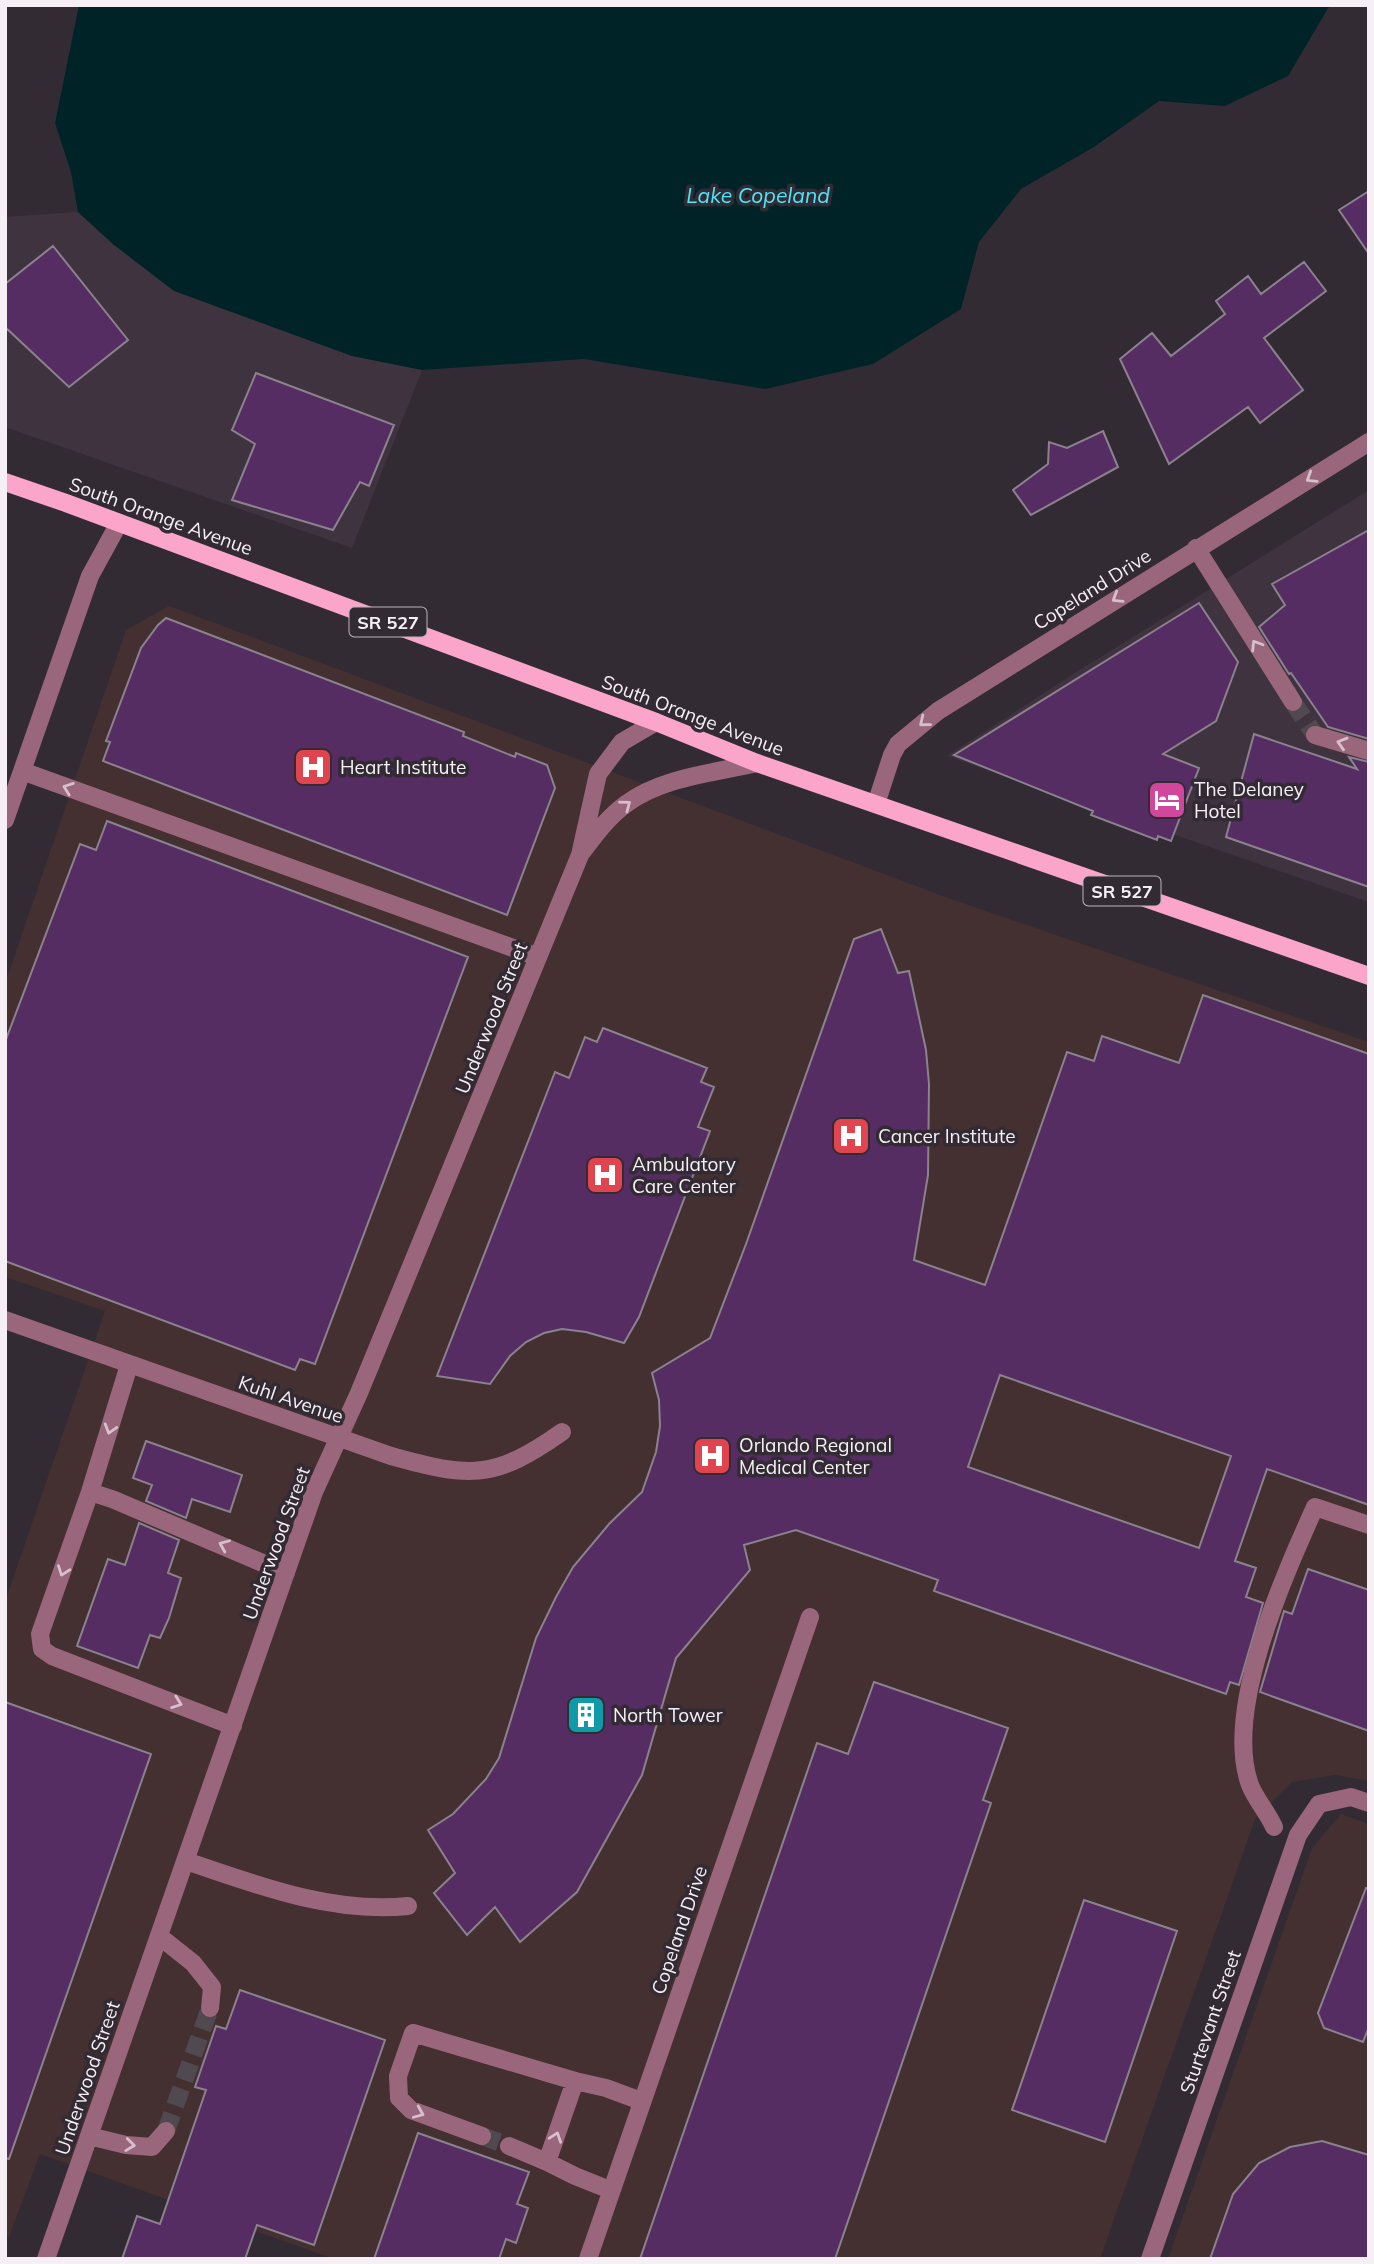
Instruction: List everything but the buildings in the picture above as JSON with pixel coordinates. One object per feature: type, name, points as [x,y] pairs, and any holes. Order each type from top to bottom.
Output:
[{"type":"main road","name":"South Orange Avenue","points":[[5,482],[656,722],[757,763],[1369,976]]},
{"type":"street","name":"Copeland Drive","points":[[876,804],[898,744],[938,711],[1369,442]]},
{"type":"street","points":[[5,820],[16,774],[90,576],[119,523]]},
{"type":"street","points":[[1196,548],[1293,702]]},
{"type":"street","name":"Underwood Street","points":[[46,2259],[314,1492],[339,1438],[580,855],[598,774],[622,742],[656,722]]},
{"type":"street","points":[[1315,735],[1369,751]]},
{"type":"street","name":"Underwood Street","points":[[580,855],[608,820],[627,803],[646,792],[757,763]]},
{"type":"street","points":[[16,774],[113,804],[538,957]]},
{"type":"street","name":"Kuhl Avenue","points":[[5,1320],[339,1438],[428,1466],[460,1471],[486,1471],[532,1453],[562,1432]]},
{"type":"street","points":[[129,1365],[90,1492],[40,1634],[42,1649],[52,1656],[233,1726]]},
{"type":"street","points":[[90,1492],[123,1503],[286,1573]]},
{"type":"street","points":[[1274,1827],[1251,1786],[1243,1748],[1249,1688],[1278,1590],[1315,1507],[1369,1525]]},
{"type":"street","name":"Copeland Drive","points":[[588,2259],[810,1616]]},
{"type":"street","name":"Sturtevant Street","points":[[1150,2259],[1298,1835],[1319,1804],[1351,1797],[1369,1803]]},
{"type":"street","points":[[186,1861],[252,1883],[330,1902],[379,1909],[408,1906]]},
{"type":"street","points":[[159,1936],[193,1963],[212,1987],[210,2008]]},
{"type":"street","points":[[482,2136],[411,2110],[399,2098],[398,2076],[413,2033],[606,2088],[641,2101]]},
{"type":"street","points":[[547,2162],[575,2081]]},
{"type":"street","points":[[89,2136],[126,2145],[152,2147],[166,2132]]},
{"type":"street","points":[[509,2146],[610,2190]]},
{"type":"shaded area","points":[[78,212],[114,245],[265,323],[352,356],[422,370],[352,548],[5,427],[5,217]]},
{"type":"shaded area","points":[[1369,490],[1369,902],[947,756],[1075,673]]},
{"type":"shaded area","name":"Orlando Regional Medical Center","points":[[169,606],[948,898],[1369,1042],[1369,1781],[1335,1775],[1292,1782],[1255,1819],[1100,2259],[334,2259],[40,2154],[9,2237],[5,2236],[5,1602],[105,1311],[5,1277],[5,984],[126,630]]},
{"type":"shaded area","points":[[1341,1814],[1369,1824],[1369,2259],[1168,2259],[1312,1848]]},
{"type":"water","name":"Lake Copeland","points":[[79,5],[1330,5],[1288,76],[1225,106],[1159,101],[1094,147],[1021,189],[979,242],[961,309],[873,364],[765,389],[584,359],[422,370],[352,356],[174,291],[114,245],[78,212],[71,172],[55,123]]},
{"type":"tunnel","points":[[1293,702],[1315,735]]},
{"type":"tunnel","points":[[166,2131],[210,2008]]},
{"type":"tunnel","points":[[482,2136],[509,2146]]},
{"type":"place","name":"Heart Institute","points":[[313,767]]},
{"type":"place","name":"The Delaney Hotel","points":[[1167,800]]},
{"type":"place","name":"Cancer Institute","points":[[851,1136]]},
{"type":"place","name":"Ambulatory Care Center","points":[[605,1175]]},
{"type":"place","name":"Orlando Regional Medical Center","points":[[712,1456]]},
{"type":"place","name":"North Tower","points":[[586,1715]]}]
